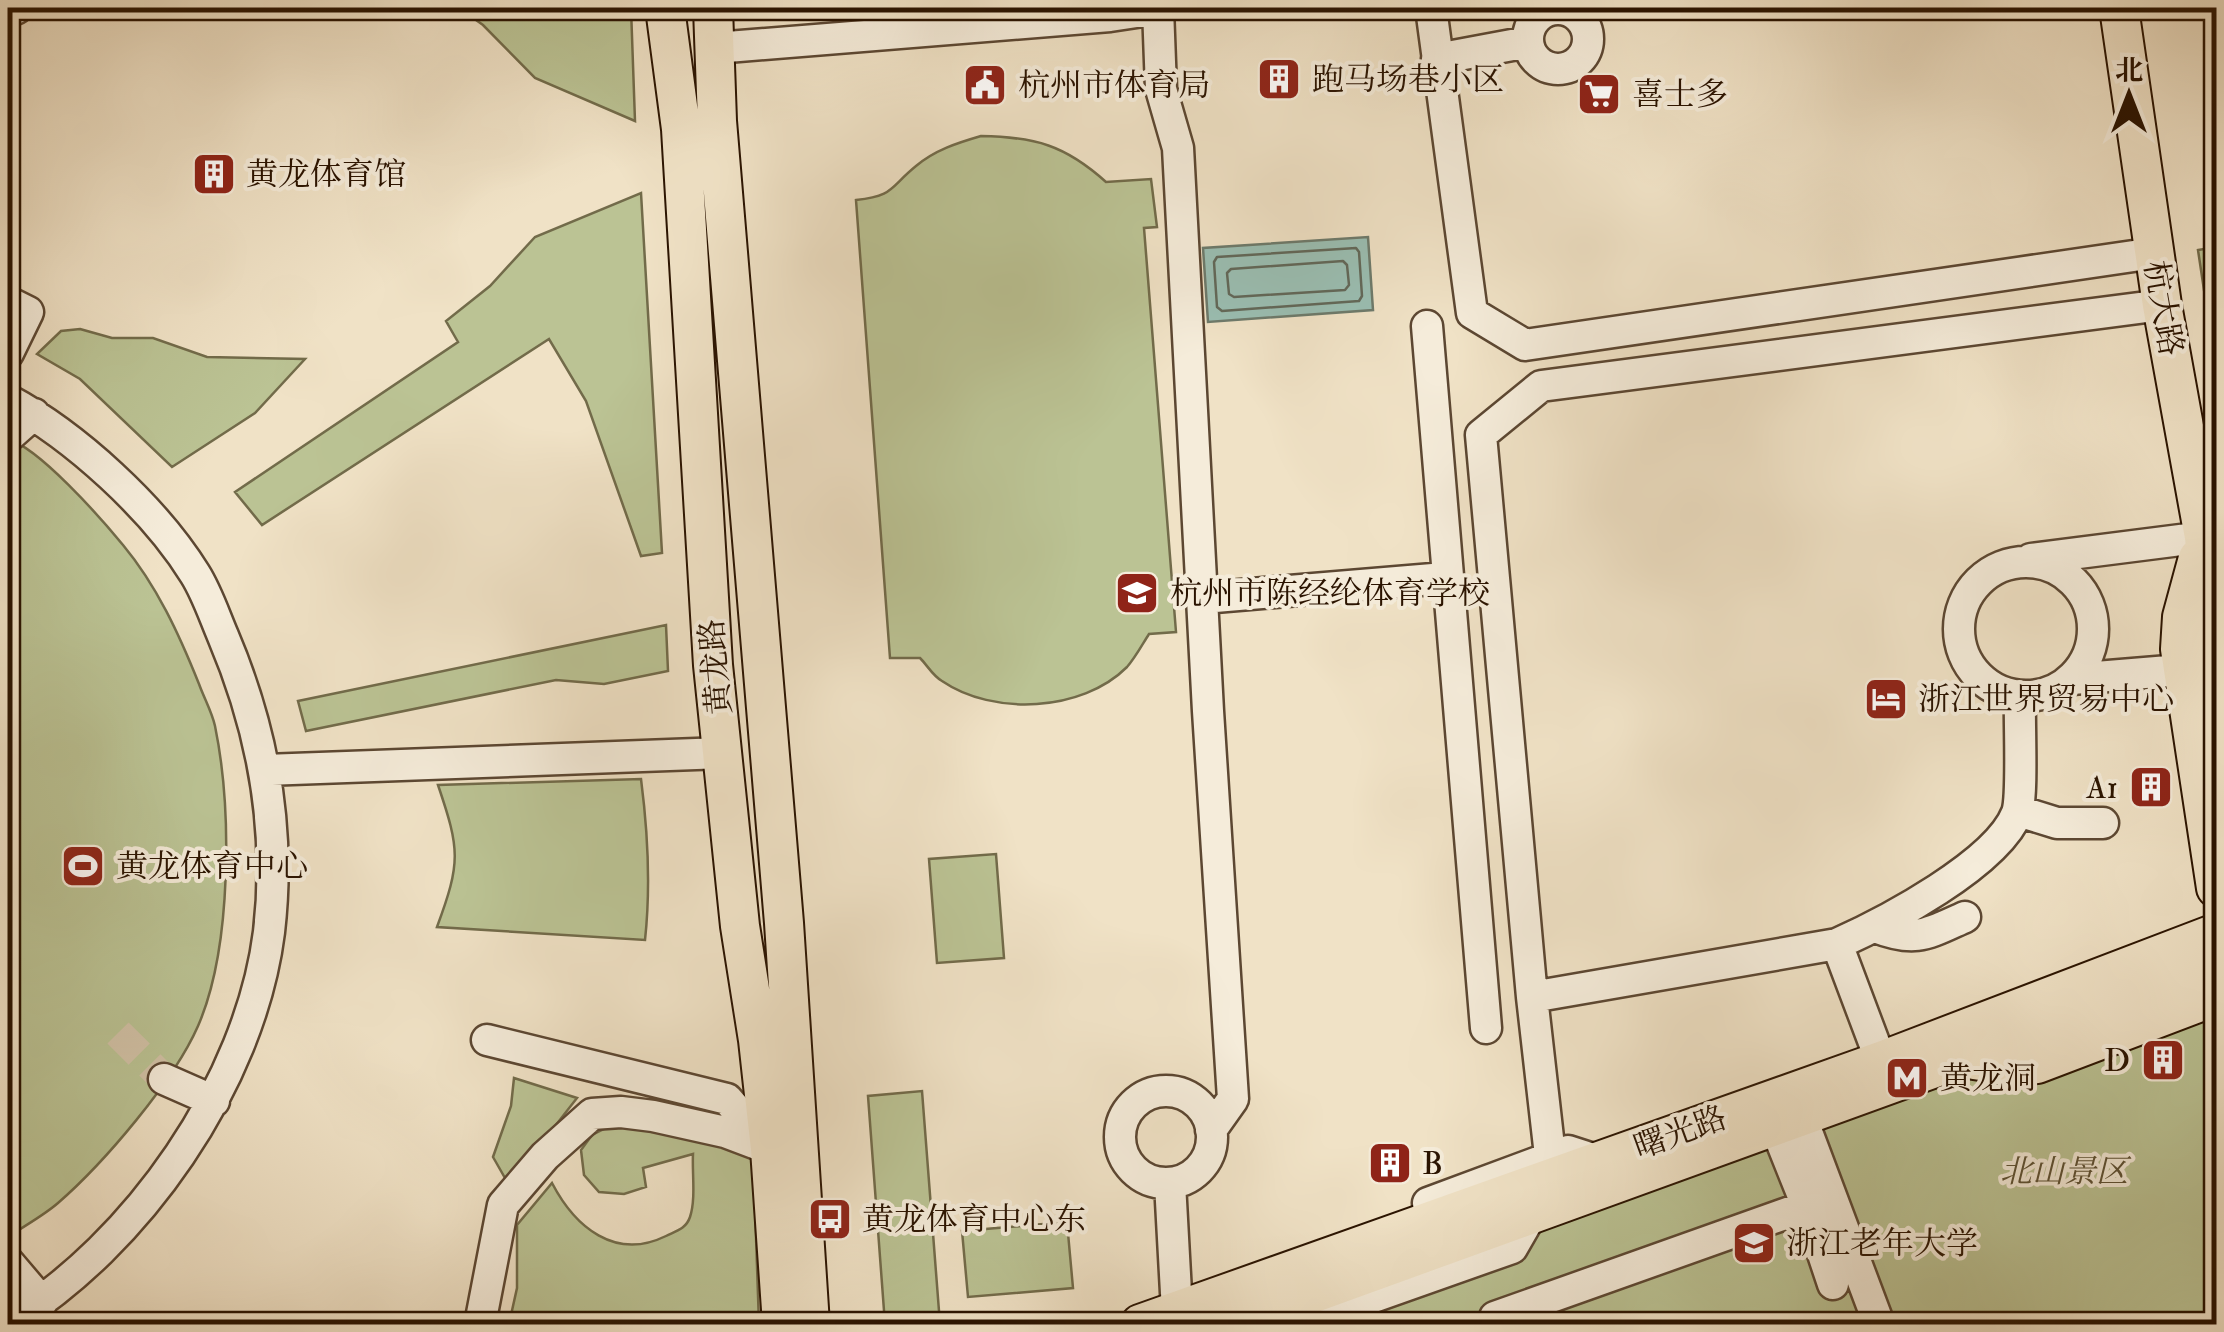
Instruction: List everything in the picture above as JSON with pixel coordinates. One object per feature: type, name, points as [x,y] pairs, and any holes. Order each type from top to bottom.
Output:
[{"type":"main road","name":"黄龙路","points":[[665,8],[680,129],[712,636],[740,926],[770,1149],[782,1324]]},
{"type":"main road","points":[[684,8],[686,44],[717,122]]},
{"type":"main road","name":"黄龙路","points":[[713,8],[717,122],[784,923],[810,1324]]},
{"type":"main road","name":"杭大路","points":[[2120,8],[2162,305],[2204,537]]},
{"type":"main road","points":[[2204,537],[2182,617],[2199,668],[2216,888]]},
{"type":"main road","points":[[712,636],[723,650],[737,654],[750,647],[758,630]]},
{"type":"main road","name":"曙光路","points":[[1140,1324],[1371,1242],[1551,1167],[1599,1161],[1880,1061],[2216,932]]},
{"type":"main road","name":"曙光路","points":[[1254,1321],[1532,1214],[2216,966]]},
{"type":"main road","points":[[1966,1059],[2014,1066],[2038,1064],[2216,996]]},
{"type":"street","points":[[8,12],[17,8]]},
{"type":"street","points":[[715,48],[1110,16],[1160,8],[1162,89],[1178,148],[1233,1099],[1212,1130],[1206,1159],[1184,1180],[1154,1182],[1140,1176],[1122,1152],[1122,1122],[1141,1099],[1155,1093],[1184,1095],[1197,1104],[1212,1130]]},
{"type":"street","points":[[1431,8],[1472,313],[1525,345],[2154,253]]},
{"type":"street","points":[[1559,8],[1578,15],[1589,41],[1582,59],[1564,69],[1545,67],[1536,60],[1528,42],[1528,32],[1540,15],[1559,8]]},
{"type":"street","points":[[1437,59],[1528,42]]},
{"type":"street","points":[[8,302],[28,312],[8,353]]},
{"type":"street","points":[[1551,1167],[1481,435],[1541,386],[2162,305]]},
{"type":"street","points":[[1427,326],[1486,1028]]},
{"type":"street","points":[[8,437],[21,407],[134,499],[195,574],[244,691],[264,770],[274,840],[268,934],[244,1031],[214,1101],[164,1176],[101,1251],[42,1302],[8,1323]]},
{"type":"street","points":[[2199,668],[2072,679],[2044,695],[2020,697],[2001,693],[1974,674],[1957,628],[1965,598],[1987,572],[2023,560],[2204,537]]},
{"type":"street","points":[[2023,560],[2071,578],[2092,608],[2090,652],[2072,679]]},
{"type":"street","points":[[1204,598],[1446,578]]},
{"type":"street","points":[[1532,997],[1837,944],[1875,926],[1952,879],[2000,840],[2018,811],[2020,697]]},
{"type":"street","points":[[264,770],[723,752]]},
{"type":"street","points":[[2018,811],[2058,823],[2103,823]]},
{"type":"street","points":[[1875,926],[1900,937],[1914,936],[1928,934],[1965,917]]},
{"type":"street","points":[[1837,944],[1880,1061]]},
{"type":"street","points":[[487,1040],[727,1099],[770,1149]]},
{"type":"street","points":[[164,1080],[214,1101]]},
{"type":"street","points":[[480,1324],[503,1205],[545,1156],[592,1114],[653,1116],[725,1132],[770,1149]]},
{"type":"street","points":[[1788,1121],[1808,1206],[1833,1284]]},
{"type":"street","points":[[1788,1121],[1879,1324]]},
{"type":"street","points":[[1170,1183],[1178,1311]]},
{"type":"street","points":[[1494,1317],[1808,1206]]},
{"type":"street","points":[[1297,1324],[1512,1248],[1532,1214]]},
{"type":"street","points":[[8,1262],[42,1302]]},
{"type":"green space","points":[[459,8],[631,8],[635,121],[535,78],[483,25]]},
{"type":"green space","points":[[981,136],[1018,138],[1063,151],[1106,182],[1151,179],[1157,227],[1144,228],[1176,632],[1149,634],[1127,667],[1108,682],[1086,693],[1037,704],[986,700],[942,681],[920,658],[890,658],[856,200],[885,193],[931,156]]},
{"type":"green space","points":[[641,193],[662,553],[641,556],[586,401],[549,339],[262,525],[235,492],[458,342],[446,321],[490,286],[535,237]]},
{"type":"green space","points":[[2216,247],[2216,370],[2198,250]]},
{"type":"green space","points":[[80,329],[112,338],[153,338],[207,357],[305,359],[255,413],[172,467],[80,379],[37,354],[61,331]]},
{"type":"green space","points":[[8,439],[36,455],[85,502],[135,561],[166,611],[214,721],[224,797],[226,878],[209,994],[187,1048],[155,1096],[96,1166],[52,1208],[8,1237]]},
{"type":"green space","points":[[666,625],[668,671],[604,684],[556,680],[306,731],[298,701]]},
{"type":"green space","points":[[641,779],[648,859],[645,940],[437,927],[455,856],[438,785]]},
{"type":"green space","points":[[996,854],[1004,958],[937,963],[929,859]]},
{"type":"green space","name":"北山景区","points":[[2216,951],[2216,1324],[1202,1324]]},
{"type":"green space","points":[[514,1078],[577,1098],[509,1185],[493,1157],[511,1106]]},
{"type":"green space","points":[[922,1091],[940,1324],[885,1324],[868,1096]]},
{"type":"green space","points":[[608,1127],[635,1127],[753,1149],[759,1324],[509,1324],[517,1288],[517,1225],[552,1183],[585,1226],[614,1242],[647,1243],[677,1231],[688,1221],[693,1202],[693,1154],[643,1168],[646,1187],[624,1194],[599,1192],[584,1175],[581,1150],[592,1135]]},
{"type":"green space","points":[[1067,1222],[1073,1288],[968,1297],[962,1231]]},
{"type":"water","points":[[1368,237],[1373,310],[1208,322],[1203,248]]},
{"type":"tunnel","points":[[118,1033],[164,1079]]},
{"type":"place","name":"跑马场巷小区","points":[[1279,79]]},
{"type":"place","name":"杭州市体育局","points":[[985,85]]},
{"type":"place","name":"喜士多","points":[[1599,94]]},
{"type":"place","name":"黄龙体育馆","points":[[214,174]]},
{"type":"place","name":"杭州市陈经纶体育学校","points":[[1137,593]]},
{"type":"place","name":"浙江世界贸易中心","points":[[1886,699]]},
{"type":"place","name":"A1","points":[[2151,787]]},
{"type":"place","name":"黄龙体育中心","points":[[83,866]]},
{"type":"place","name":"D","points":[[2163,1060]]},
{"type":"place","name":"黄龙洞","points":[[1907,1078]]},
{"type":"place","name":"B","points":[[1390,1163]]},
{"type":"place","name":"黄龙体育中心东","points":[[830,1219]]},
{"type":"place","name":"浙江老年大学","points":[[1754,1243]]}]
